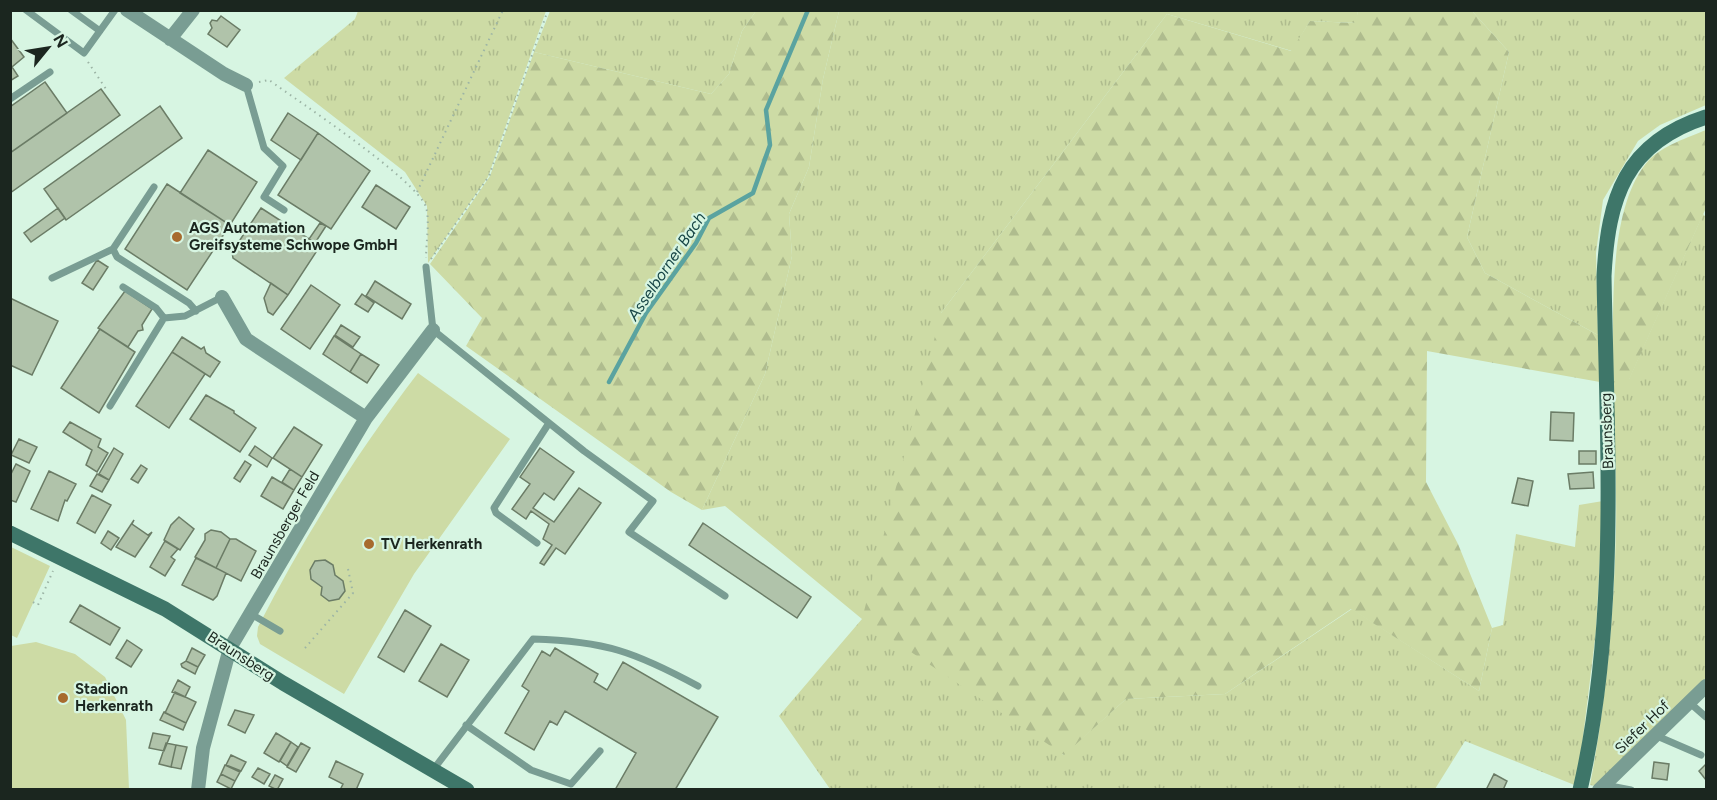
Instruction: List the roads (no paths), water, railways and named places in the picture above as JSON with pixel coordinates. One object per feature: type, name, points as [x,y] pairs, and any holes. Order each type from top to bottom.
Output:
[{"type":"main road","name":"Braunsberg","points":[[1580,789],[1591,745],[1599,682],[1607,550],[1609,460],[1604,276],[1606,237],[1615,199],[1633,164],[1665,135],[1707,117]]},
{"type":"main road","name":"Braunsberg","points":[[10,533],[165,609],[283,683],[467,789]]},
{"type":"street","points":[[127,10],[246,85]]},
{"type":"street","points":[[170,39],[192,10]]},
{"type":"street","points":[[222,297],[246,339],[366,418]]},
{"type":"street","name":"Braunsberger Feld","points":[[198,789],[203,748],[230,648],[366,418],[433,330]]},
{"type":"street","name":"Siefer Hof","points":[[1602,787],[1707,686]]},
{"type":"lane","points":[[26,10],[84,53],[115,10]]},
{"type":"lane","points":[[71,10],[100,31]]},
{"type":"lane","points":[[10,99],[50,72]]},
{"type":"lane","points":[[246,85],[264,148],[283,166],[264,197],[284,210]]},
{"type":"lane","points":[[52,278],[113,249],[154,187]]},
{"type":"lane","points":[[113,249],[117,257],[189,303],[196,310]]},
{"type":"lane","points":[[426,267],[433,330],[549,423],[653,501],[629,532],[725,596]]},
{"type":"lane","points":[[123,287],[156,308],[164,318]]},
{"type":"lane","points":[[164,318],[185,316],[222,297]]},
{"type":"lane","points":[[110,406],[164,318]]},
{"type":"lane","points":[[537,543],[496,513],[494,508],[549,423]]},
{"type":"lane","points":[[251,614],[280,632]]},
{"type":"lane","points":[[433,770],[533,639],[579,640],[620,649],[647,658],[698,686]]},
{"type":"lane","points":[[1690,703],[1707,717]]},
{"type":"lane","points":[[466,725],[531,770],[579,789]]},
{"type":"lane","points":[[1657,736],[1701,755]]},
{"type":"lane","points":[[571,784],[600,751]]},
{"type":"lane","points":[[1602,787],[1631,789]]},
{"type":"waterway","name":"Asselborner Bach","points":[[609,382],[646,313],[696,243],[709,218],[753,193],[770,145],[766,110],[808,10]]},
{"type":"place","name":"AGS Automation Greifsysteme Schwope GmbH","points":[[177,237]]},
{"type":"place","name":"TV Herkenrath","points":[[369,544]]},
{"type":"place","name":"Stadion Herkenrath","points":[[63,698]]}]
